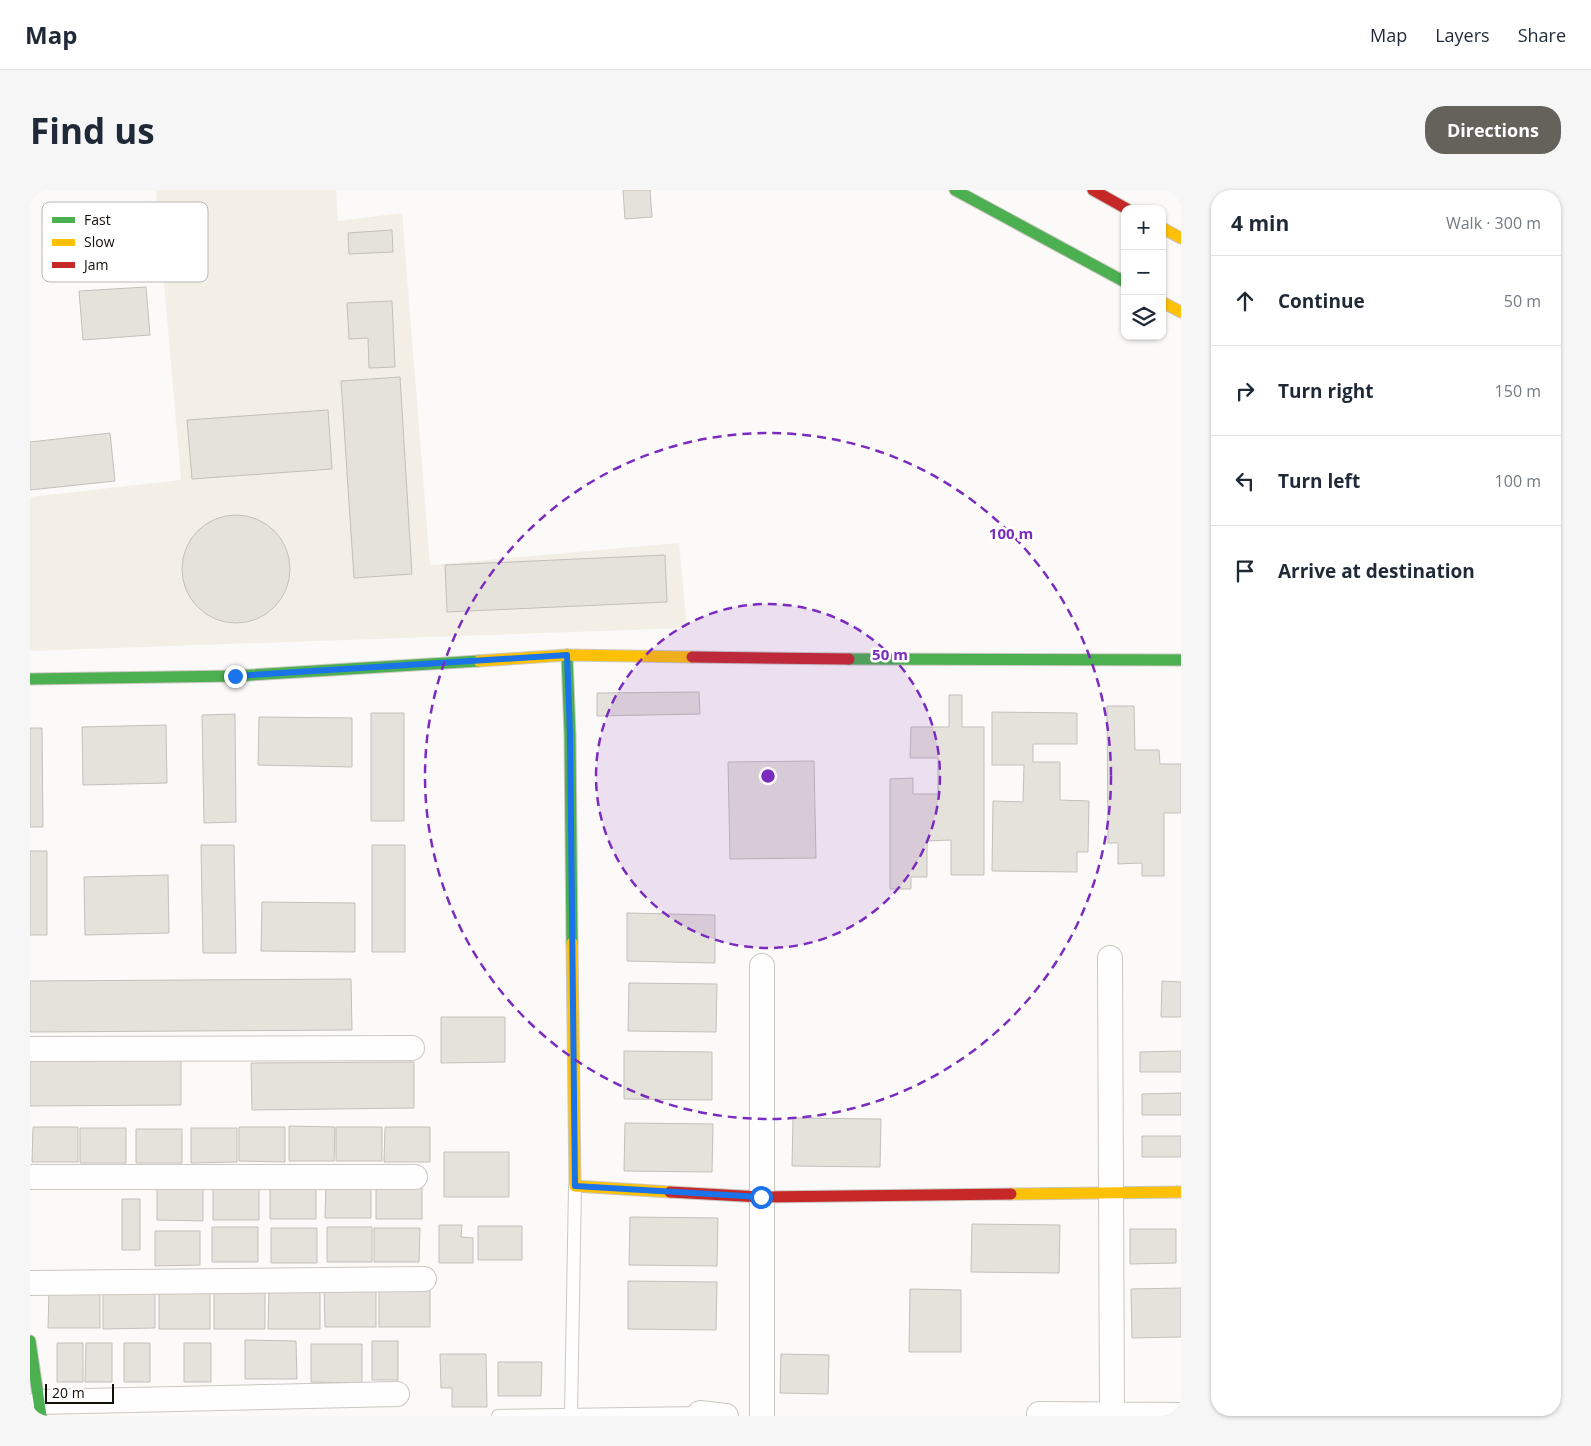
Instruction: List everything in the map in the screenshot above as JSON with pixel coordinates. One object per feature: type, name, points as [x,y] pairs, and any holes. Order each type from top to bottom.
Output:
[{"type":"main road","points":[[955,190],[1121,280]]},
{"type":"main road","points":[[1093,190],[1121,206]]},
{"type":"main road","points":[[1166,230],[1181,238]]},
{"type":"main road","points":[[1166,304],[1181,312]]},
{"type":"main road","points":[[30,679],[235,676],[567,655],[1181,660]]},
{"type":"main road","points":[[567,655],[570,734],[575,1186],[761,1197],[1181,1192]]},
{"type":"main road","points":[[30,1341],[41,1409]]},
{"type":"street","points":[[1110,958],[1112,1414]]},
{"type":"street","points":[[762,966],[762,1416]]},
{"type":"street","points":[[30,1049],[412,1048]]},
{"type":"street","points":[[30,1177],[415,1178]]},
{"type":"street","points":[[30,1284],[424,1279]]},
{"type":"street","points":[[41,1409],[397,1394]]},
{"type":"street","points":[[700,1413],[726,1416]]},
{"type":"street","points":[[1039,1414],[1181,1415]]},
{"type":"lane","points":[[571,1414],[575,1186]]},
{"type":"lane","points":[[498,1416],[700,1413]]},
{"type":"shaded area","points":[[156,190],[336,190],[338,221],[402,213],[430,565],[679,543],[687,628],[30,651],[30,497],[181,480],[164,282],[208,282],[208,202],[157,202]]},
{"type":"building","points":[[623,190],[650,190],[652,217],[625,219]]},
{"type":"building","points":[[392,230],[393,252],[349,254],[348,233]]},
{"type":"building","points":[[146,287],[150,335],[83,340],[79,291]]},
{"type":"building","points":[[392,301],[395,367],[369,368],[368,338],[349,339],[347,303]]},
{"type":"building","points":[[400,377],[412,574],[354,578],[341,381]]},
{"type":"building","points":[[328,410],[332,469],[192,479],[187,420]]},
{"type":"building","points":[[110,433],[115,481],[30,490],[30,442]]},
{"type":"building","points":[[236,515],[257,519],[274,531],[286,548],[290,569],[286,590],[274,607],[257,619],[236,623],[215,619],[198,607],[186,590],[182,569],[186,548],[198,531],[215,519]]},
{"type":"building","points":[[665,555],[667,602],[447,612],[445,565]]},
{"type":"building","points":[[699,692],[700,714],[597,716],[597,693]]},
{"type":"building","points":[[949,695],[962,695],[962,727],[984,727],[984,875],[951,875],[951,840],[927,841],[927,877],[911,877],[911,889],[890,889],[890,779],[913,778],[913,794],[938,794],[938,758],[910,758],[911,727],[949,727]]},
{"type":"building","points":[[1107,706],[1134,706],[1135,750],[1159,750],[1160,764],[1181,764],[1181,813],[1164,813],[1164,876],[1142,876],[1142,863],[1118,864],[1118,843],[1108,843]]},
{"type":"building","points":[[992,712],[1077,713],[1077,744],[1033,744],[1033,762],[1060,762],[1060,800],[1089,801],[1088,852],[1077,852],[1077,872],[992,871],[993,801],[1023,802],[1024,765],[992,765]]},
{"type":"building","points":[[371,713],[404,713],[404,821],[371,821]]},
{"type":"building","points":[[235,714],[236,822],[204,823],[202,715]]},
{"type":"building","points":[[259,717],[352,718],[352,767],[258,765]]},
{"type":"building","points":[[166,725],[167,783],[83,785],[82,727]]},
{"type":"building","points":[[30,728],[42,728],[43,827],[30,827]]},
{"type":"building","points":[[814,761],[816,858],[730,859],[728,762]]},
{"type":"building","points":[[201,845],[234,845],[236,953],[203,953]]},
{"type":"building","points":[[372,845],[405,845],[405,952],[372,952]]},
{"type":"building","points":[[30,851],[47,851],[47,935],[30,935]]},
{"type":"building","points":[[168,875],[169,933],[85,935],[84,877]]},
{"type":"building","points":[[262,902],[355,903],[355,952],[261,951]]},
{"type":"building","points":[[627,913],[715,915],[715,963],[627,961]]},
{"type":"building","points":[[351,979],[352,1030],[30,1032],[30,981]]},
{"type":"building","points":[[1162,981],[1181,982],[1181,1017],[1161,1017]]},
{"type":"building","points":[[629,983],[717,984],[716,1032],[628,1031]]},
{"type":"building","points":[[441,1017],[505,1017],[505,1062],[441,1063]]},
{"type":"building","points":[[624,1051],[712,1052],[712,1100],[624,1099]]},
{"type":"building","points":[[1181,1051],[1181,1072],[1140,1072],[1140,1052]]},
{"type":"building","points":[[181,1059],[181,1105],[30,1106],[30,1060]]},
{"type":"building","points":[[414,1062],[414,1108],[252,1110],[251,1063]]},
{"type":"building","points":[[1181,1093],[1181,1115],[1142,1115],[1142,1094]]},
{"type":"building","points":[[793,1118],[881,1119],[880,1167],[792,1166]]},
{"type":"building","points":[[625,1123],[713,1124],[712,1172],[624,1171]]},
{"type":"building","points":[[289,1126],[335,1127],[334,1161],[289,1161]]},
{"type":"building","points":[[33,1127],[78,1127],[78,1162],[32,1162]]},
{"type":"building","points":[[239,1127],[285,1127],[285,1162],[239,1161]]},
{"type":"building","points":[[336,1127],[382,1127],[382,1161],[336,1161]]},
{"type":"building","points":[[385,1127],[430,1127],[430,1162],[384,1162]]},
{"type":"building","points":[[80,1128],[126,1128],[126,1163],[80,1163]]},
{"type":"building","points":[[191,1128],[237,1128],[237,1162],[191,1163]]},
{"type":"building","points":[[136,1129],[182,1129],[182,1163],[136,1163]]},
{"type":"building","points":[[1142,1136],[1181,1136],[1181,1157],[1142,1157]]},
{"type":"building","points":[[444,1152],[509,1152],[509,1197],[444,1197]]},
{"type":"building","points":[[326,1183],[371,1184],[371,1218],[325,1218]]},
{"type":"building","points":[[270,1184],[316,1184],[316,1219],[270,1219]]},
{"type":"building","points":[[376,1184],[422,1184],[422,1219],[376,1219]]},
{"type":"building","points":[[213,1185],[259,1185],[259,1220],[213,1220]]},
{"type":"building","points":[[157,1186],[203,1186],[203,1221],[157,1220]]},
{"type":"building","points":[[122,1199],[140,1199],[140,1250],[122,1250]]},
{"type":"building","points":[[630,1217],[718,1218],[717,1266],[629,1265]]},
{"type":"building","points":[[972,1224],[1060,1225],[1059,1273],[971,1272]]},
{"type":"building","points":[[439,1225],[462,1225],[461,1237],[473,1238],[473,1263],[439,1263]]},
{"type":"building","points":[[478,1226],[522,1226],[522,1260],[478,1260]]},
{"type":"building","points":[[212,1227],[258,1227],[258,1262],[212,1262]]},
{"type":"building","points":[[327,1227],[372,1227],[372,1262],[327,1262]]},
{"type":"building","points":[[271,1228],[317,1228],[317,1263],[271,1263]]},
{"type":"building","points":[[374,1228],[420,1228],[419,1262],[374,1262]]},
{"type":"building","points":[[1130,1229],[1176,1229],[1176,1263],[1130,1264]]},
{"type":"building","points":[[155,1231],[200,1231],[200,1265],[155,1266]]},
{"type":"building","points":[[628,1281],[717,1282],[716,1330],[628,1329]]},
{"type":"building","points":[[324,1288],[376,1288],[376,1327],[325,1327]]},
{"type":"building","points":[[379,1288],[430,1289],[430,1327],[379,1327]]},
{"type":"building","points":[[1181,1288],[1181,1337],[1132,1338],[1131,1289]]},
{"type":"building","points":[[49,1289],[100,1290],[100,1328],[48,1328]]},
{"type":"building","points":[[910,1289],[961,1290],[961,1352],[909,1352]]},
{"type":"building","points":[[103,1290],[155,1290],[155,1328],[103,1329]]},
{"type":"building","points":[[159,1290],[210,1290],[210,1329],[159,1329]]},
{"type":"building","points":[[214,1290],[265,1290],[265,1329],[214,1329]]},
{"type":"building","points":[[269,1290],[320,1290],[320,1329],[268,1329]]},
{"type":"building","points":[[245,1340],[296,1341],[297,1379],[245,1379]]},
{"type":"building","points":[[372,1341],[398,1341],[398,1380],[372,1380]]},
{"type":"building","points":[[57,1343],[83,1343],[83,1382],[57,1382]]},
{"type":"building","points":[[86,1343],[112,1343],[112,1382],[85,1382]]},
{"type":"building","points":[[124,1343],[150,1343],[150,1382],[124,1382]]},
{"type":"building","points":[[184,1343],[211,1343],[211,1382],[184,1382]]},
{"type":"building","points":[[311,1344],[362,1344],[362,1383],[311,1382]]},
{"type":"building","points":[[440,1354],[486,1354],[487,1407],[452,1407],[452,1388],[441,1388]]},
{"type":"building","points":[[781,1354],[829,1355],[828,1394],[780,1393]]},
{"type":"building","points":[[498,1362],[542,1362],[541,1396],[498,1396]]},
{"type":"traffic: fast","points":[[955,190],[1121,280]]},
{"type":"traffic: fast","points":[[567,655],[570,735],[572,943]]},
{"type":"traffic: fast","points":[[849,659],[1181,660]]},
{"type":"traffic: fast","points":[[30,679],[235,676],[479,661]]},
{"type":"traffic: fast","points":[[30,1341],[41,1416]]},
{"type":"traffic: slow","points":[[1166,230],[1181,238]]},
{"type":"traffic: slow","points":[[1166,304],[1181,312]]},
{"type":"traffic: slow","points":[[479,661],[567,655],[692,657]]},
{"type":"traffic: slow","points":[[572,943],[575,1186],[670,1192]]},
{"type":"traffic: slow","points":[[1011,1194],[1181,1192]]},
{"type":"traffic: jam","points":[[1093,190],[1121,206]]},
{"type":"traffic: jam","points":[[692,657],[849,659]]},
{"type":"traffic: jam","points":[[670,1192],[761,1197],[1011,1194]]},
{"type":"route","points":[[235,676],[567,655],[570,734],[575,1186],[761,1197]]}]
